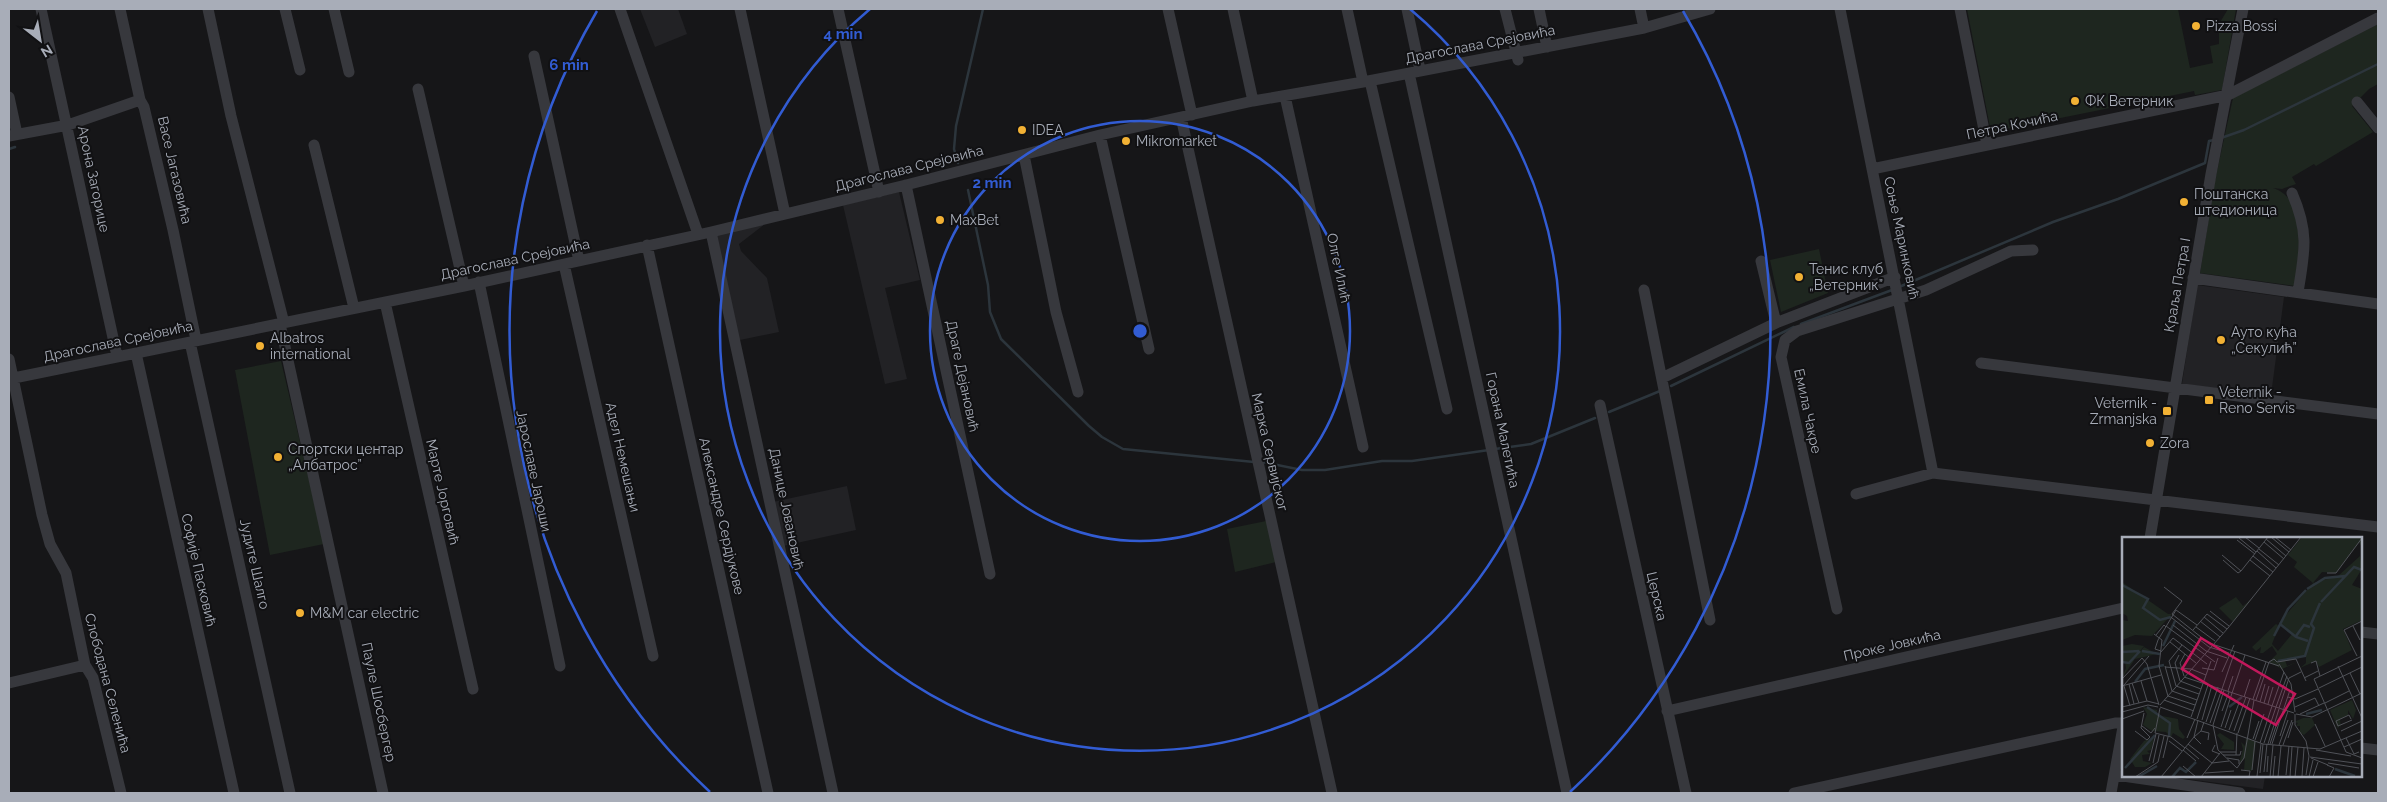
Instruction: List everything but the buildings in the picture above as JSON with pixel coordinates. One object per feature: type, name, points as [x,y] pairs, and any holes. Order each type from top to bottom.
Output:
[{"type":"street","name":"Арона Загорице","points":[[41,9],[68,125],[117,356]]},
{"type":"street","name":"Васе Јагазовића","points":[[120,9],[140,100],[144,107],[158,161],[193,341]]},
{"type":"street","name":"Пауле Шосбергер","points":[[208,9],[231,116],[282,324],[383,793]]},
{"type":"street","points":[[285,9],[300,70]]},
{"type":"street","points":[[334,9],[349,72]]},
{"type":"street","points":[[620,9],[698,234]]},
{"type":"street","points":[[740,9],[785,214]]},
{"type":"street","points":[[838,9],[879,192]]},
{"type":"street","name":"Марка Сервијског","points":[[1168,9],[1186,116],[1332,793]]},
{"type":"street","points":[[1233,9],[1254,101]]},
{"type":"street","points":[[1347,9],[1367,82],[1447,409]]},
{"type":"street","points":[[1407,9],[1420,70]]},
{"type":"street","points":[[1505,9],[1516,56]]},
{"type":"street","points":[[1539,9],[1548,47]]},
{"type":"street","points":[[1640,9],[1644,28]]},
{"type":"street","name":"Драгослава Срејовића","points":[[11,378],[282,324],[711,232],[1100,136],[1254,101],[1367,82],[1420,70],[1516,56],[1548,47],[1644,28],[1710,9]]},
{"type":"street","name":"Соње Маринковић","points":[[1840,9],[1900,299],[1933,474]]},
{"type":"street","points":[[1960,9],[1987,146]]},
{"type":"street","name":"Краља Петра I","points":[[2150,537],[2193,278],[2243,9]]},
{"type":"street","name":"Петра Кочића","points":[[1872,169],[2228,95],[2378,18]]},
{"type":"street","points":[[534,56],[579,261]]},
{"type":"street","name":"Горана Малетића","points":[[1409,72],[1567,793]]},
{"type":"street","points":[[418,89],[464,286]]},
{"type":"street","name":"Олге Илић","points":[[1285,96],[1363,447]]},
{"type":"street","points":[[9,97],[13,135],[68,125],[140,100]]},
{"type":"street","points":[[2357,102],[2378,128]]},
{"type":"street","points":[[1100,136],[1149,350]]},
{"type":"street","points":[[314,145],[354,308]]},
{"type":"street","points":[[1024,155],[1056,312],[1078,392]]},
{"type":"street","name":"Драге Дејановић","points":[[906,185],[990,574]]},
{"type":"street","points":[[2292,193],[2305,230],[2305,246],[2298,292]]},
{"type":"street","name":"Данице Јовановић","points":[[711,232],[833,793]]},
{"type":"street","name":"Александре Сердјукове","points":[[647,245],[768,793]]},
{"type":"street","points":[[1900,299],[1926,290],[2011,251],[2033,250]]},
{"type":"street","points":[[1761,261],[1776,323]]},
{"type":"street","name":"Адел Немешањи","points":[[564,264],[653,656]]},
{"type":"street","points":[[1662,378],[1776,323],[1895,277]]},
{"type":"street","points":[[2193,278],[2378,304]]},
{"type":"street","name":"Јарославе Јароши","points":[[479,282],[560,666]]},
{"type":"street","points":[[1644,290],[1710,620]]},
{"type":"street","name":"Емила Чакре","points":[[1836,609],[1781,350],[1788,336],[1797,331],[1900,299]]},
{"type":"street","name":"Марте Јорговић","points":[[384,302],[473,689]]},
{"type":"street","name":"Јудите Шалго","points":[[193,341],[290,793]]},
{"type":"street","name":"Софије Пасковић","points":[[136,353],[234,793]]},
{"type":"street","name":"Слободана Селенића","points":[[9,359],[11,378],[42,515],[50,544],[66,573],[85,666],[92,678],[121,793]]},
{"type":"street","points":[[1981,363],[2175,390],[2378,414]]},
{"type":"street","name":"Церска","points":[[1600,405],[1686,793]]},
{"type":"street","points":[[1856,494],[1933,474],[2378,527]]},
{"type":"street","name":"Проке Јовкића","points":[[1667,710],[2122,608]]},
{"type":"street","points":[[2362,632],[2378,634]]},
{"type":"street","points":[[9,683],[85,666]]},
{"type":"street","points":[[1794,793],[2122,723]]},
{"type":"street","points":[[2111,793],[2116,775],[2122,734]]},
{"type":"street","points":[[2362,748],[2378,750]]},
{"type":"street","points":[[2116,775],[2122,776]]},
{"type":"street","points":[[2130,777],[2240,793]]},
{"type":"shaded area","points":[[640,9],[678,9],[687,34],[655,47]]},
{"type":"shaded area","points":[[1967,9],[2178,9],[2190,68],[2213,63],[2210,46],[2219,44],[2219,24],[2228,9],[2236,9],[2222,90],[2195,95],[2194,91],[1991,132]]},
{"type":"shaded area","points":[[2378,24],[2378,84],[2369,89],[2352,106],[2373,132],[2316,166],[2314,164],[2292,177],[2296,184],[2282,189],[2273,188],[2284,194],[2292,204],[2297,216],[2299,246],[2295,286],[2200,273],[2215,180],[2233,98]]},
{"type":"shaded area","points":[[899,192],[920,280],[885,288],[907,379],[885,384],[843,205]]},
{"type":"shaded area","points":[[765,224],[739,244],[741,251],[767,278],[779,332],[735,341],[712,236]]},
{"type":"shaded area","name":"Тенис клуб „Ветерник”","points":[[1819,249],[1828,293],[1781,312],[1770,260]]},
{"type":"shaded area","points":[[2197,285],[2284,297],[2271,395],[2182,384]]},
{"type":"shaded area","name":"Спортски центар „Албатрос”","points":[[281,361],[324,544],[270,555],[235,370]]},
{"type":"shaded area","points":[[847,486],[856,530],[783,546],[773,502]]},
{"type":"shaded area","points":[[1271,520],[1280,561],[1235,572],[1227,529]]},
{"type":"shaded area","points":[[2173,777],[2265,777],[2263,789]]},
{"type":"waterway","points":[[958,163],[954,149],[956,126],[983,9]]},
{"type":"waterway","points":[[2221,138],[2244,130],[2378,64]]},
{"type":"waterway","points":[[1899,287],[2053,222],[2118,199],[2205,163],[2209,141],[2214,140]]},
{"type":"waterway","points":[[9,149],[15,147]]},
{"type":"waterway","points":[[968,190],[988,285],[990,312],[1001,339],[1089,426],[1102,437],[1123,449],[1254,462]]},
{"type":"waterway","points":[[1801,324],[1892,290]]},
{"type":"waterway","points":[[1671,386],[1794,327]]},
{"type":"waterway","points":[[1609,412],[1660,391]]},
{"type":"waterway","points":[[1495,449],[1531,444],[1595,418]]},
{"type":"waterway","points":[[1262,462],[1302,470],[1325,470],[1382,461],[1412,461],[1489,450]]},
{"type":"place","name":"Pizza Bossi","points":[[2196,26]]},
{"type":"place","name":"ФК Ветерник","points":[[2075,101]]},
{"type":"place","name":"IDEA","points":[[1022,130]]},
{"type":"place","name":"Mikromarket","points":[[1126,141]]},
{"type":"place","name":"Поштанска штедионица","points":[[2184,202]]},
{"type":"place","name":"MaxBet","points":[[940,220]]},
{"type":"place","name":"Тенис клуб „Ветерник”","points":[[1799,277]]},
{"type":"place","name":"Ауто кућа „Секулић”","points":[[2221,340]]},
{"type":"place","name":"Albatros international","points":[[260,346]]},
{"type":"place","name":"Veternik - Reno Servis","points":[[2209,400]]},
{"type":"place","name":"Veternik - Zrmanjska","points":[[2167,411]]},
{"type":"place","name":"Zora","points":[[2150,443]]},
{"type":"place","name":"Спортски центар „Албатрос”","points":[[278,457]]},
{"type":"place","name":"M&M car electric","points":[[300,613]]}]
